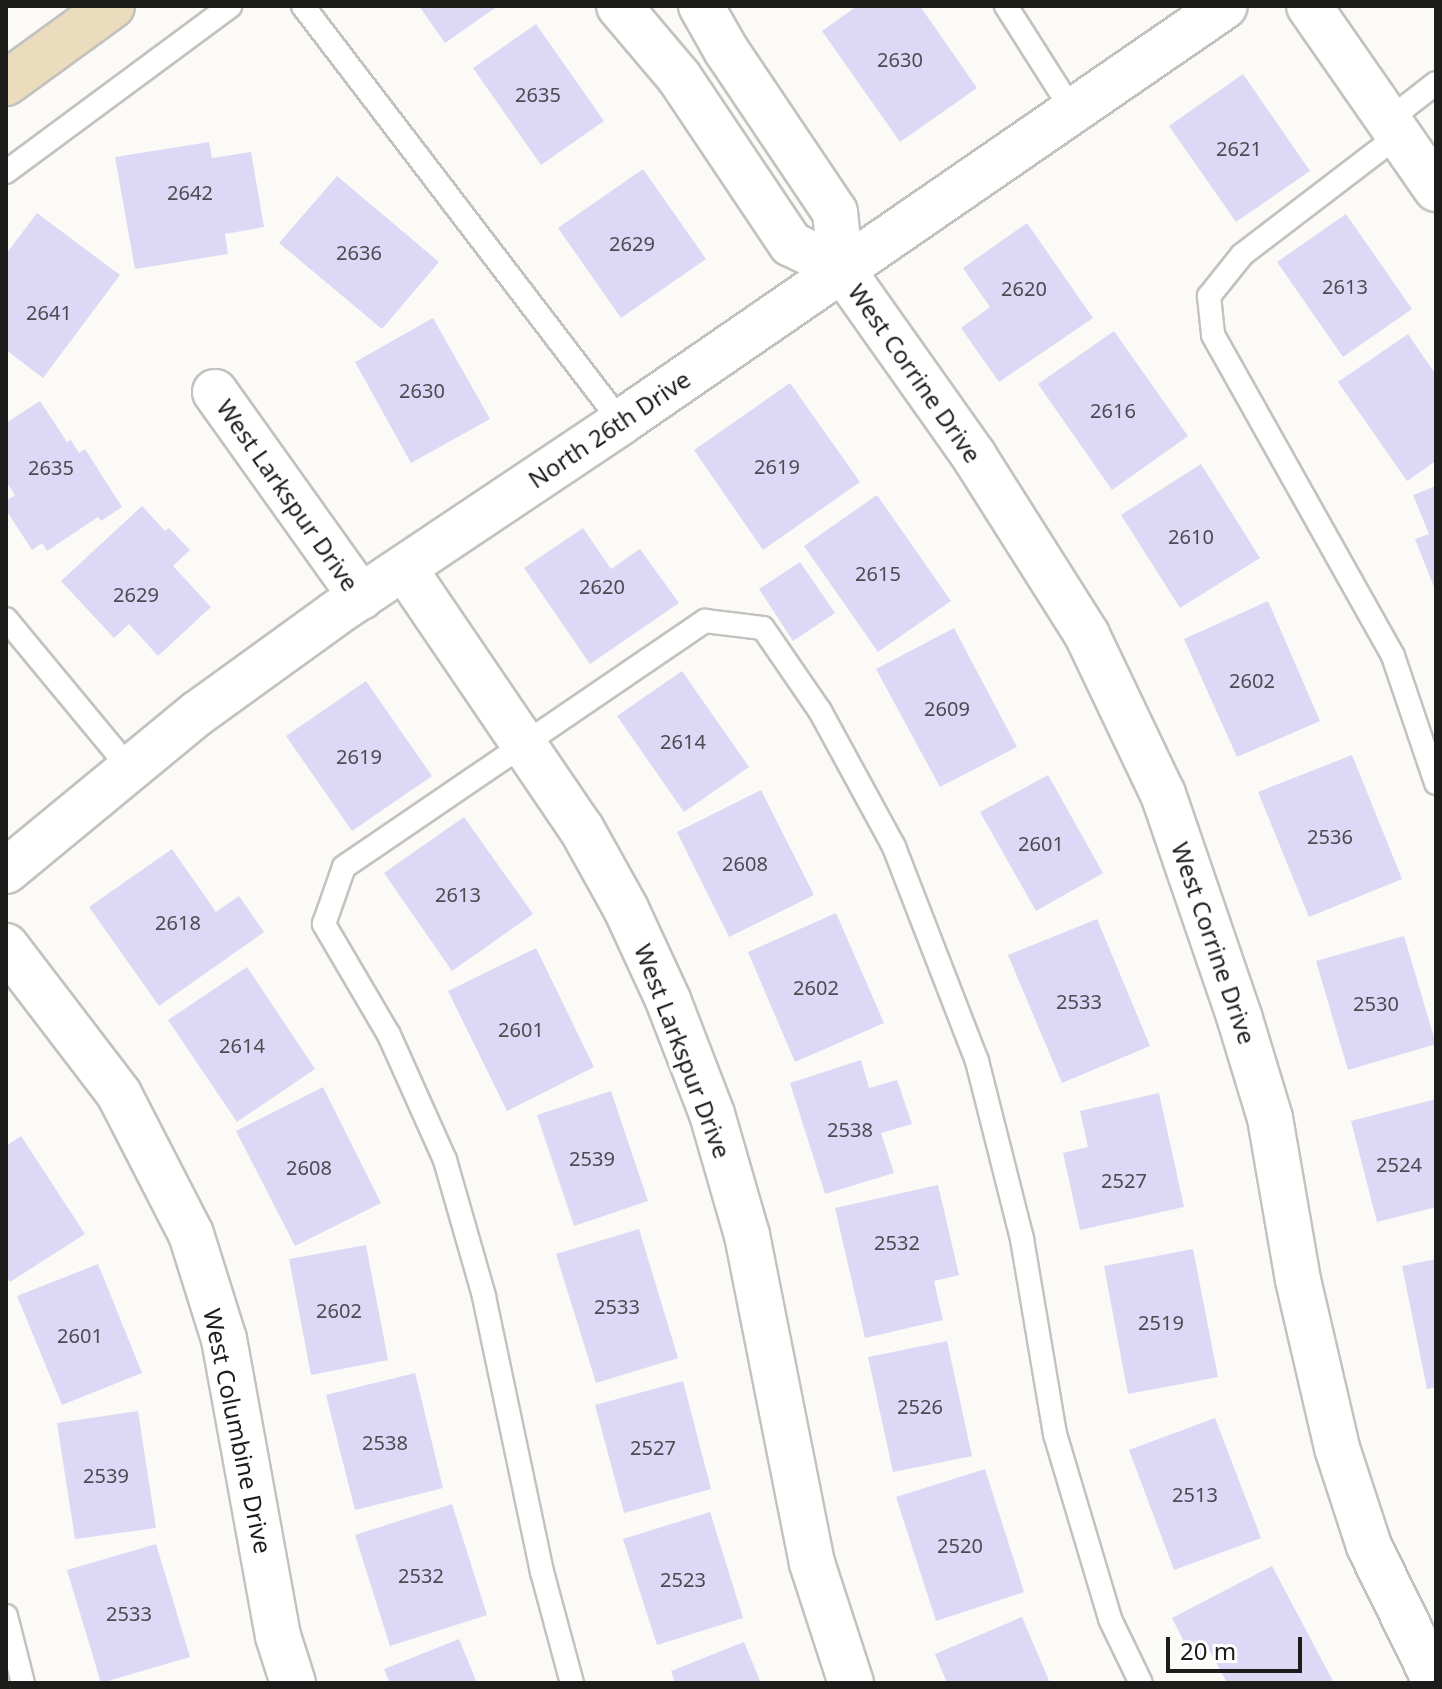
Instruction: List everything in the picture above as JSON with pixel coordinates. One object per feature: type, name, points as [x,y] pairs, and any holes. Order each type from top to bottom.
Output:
[{"type":"main road","points":[[6,83],[112,6]]},
{"type":"street","name":"West Corrine Drive","points":[[619,6],[679,77],[791,244],[841,268],[974,456],[1087,635],[1163,794],[1239,1016],[1270,1118],[1298,1280],[1337,1448],[1369,1546],[1436,1683]]},
{"type":"street","name":"West Corrine Drive","points":[[701,6],[726,50],[835,212],[841,268]]},
{"type":"street","name":"North 26th Drive","points":[[6,871],[198,713],[361,597],[1225,6]]},
{"type":"street","points":[[1309,6],[1436,189]]},
{"type":"street","name":"West Larkspur Drive","points":[[215,392],[361,597]]},
{"type":"street","name":"West Larkspur Drive","points":[[404,568],[581,828],[626,909],[668,1000],[712,1114],[747,1235],[812,1563],[851,1683]]},
{"type":"street","name":"West Columbine Drive","points":[[6,946],[119,1094],[191,1234],[224,1339],[278,1636],[293,1683]]},
{"type":"lane","points":[[6,172],[230,6]]},
{"type":"lane","points":[[303,6],[621,422]]},
{"type":"lane","points":[[1006,6],[1072,110]]},
{"type":"lane","points":[[1436,83],[1395,126],[1242,255],[1209,296],[1213,335],[1393,656],[1436,783]]},
{"type":"lane","points":[[6,619],[131,770]]},
{"type":"lane","points":[[572,1683],[542,1572],[484,1296],[445,1160],[389,1035],[324,924],[344,867],[523,742],[705,621],[763,628],[820,711],[894,847],[977,1061],[1022,1239],[1055,1434],[1110,1619],[1141,1683]]},
{"type":"lane","points":[[6,1616],[23,1683]]},
{"type":"building","points":[[419,6],[498,6],[445,43]]},
{"type":"building","points":[[857,6],[920,6],[977,88],[900,142],[822,31]]},
{"type":"building","points":[[536,24],[604,121],[541,165],[473,68]]},
{"type":"building","points":[[1243,74],[1310,171],[1236,222],[1169,126]]},
{"type":"building","points":[[209,142],[212,158],[251,152],[264,227],[225,234],[228,254],[135,269],[115,157]]},
{"type":"building","points":[[643,169],[706,259],[621,318],[558,228]]},
{"type":"building","points":[[337,176],[439,262],[382,329],[279,243]]},
{"type":"building","points":[[37,213],[120,275],[43,378],[6,350],[6,254]]},
{"type":"building","points":[[1346,214],[1412,309],[1343,357],[1277,262]]},
{"type":"building","points":[[1027,223],[1093,318],[999,382],[961,328],[990,307],[963,268]]},
{"type":"building","points":[[433,318],[490,419],[411,463],[355,362]]},
{"type":"building","points":[[1114,331],[1188,436],[1112,490],[1038,384]]},
{"type":"building","points":[[1408,334],[1436,375],[1436,461],[1407,481],[1338,382]]},
{"type":"building","points":[[790,383],[860,482],[763,550],[694,450]]},
{"type":"building","points":[[40,401],[67,442],[71,440],[79,453],[85,449],[122,507],[101,521],[98,517],[47,551],[42,543],[32,550],[6,510],[6,501],[15,495],[6,481],[6,423]]},
{"type":"building","points":[[1201,464],[1260,558],[1180,608],[1121,515]]},
{"type":"building","points":[[1436,486],[1436,592],[1415,539],[1429,534],[1413,495]]},
{"type":"building","points":[[877,495],[951,601],[878,652],[804,546]]},
{"type":"building","points":[[142,506],[165,531],[169,528],[190,550],[173,566],[211,607],[158,656],[129,624],[114,638],[61,581]]},
{"type":"building","points":[[583,528],[611,569],[640,549],[679,603],[590,664],[524,568]]},
{"type":"building","points":[[800,562],[835,613],[793,641],[759,589]]},
{"type":"building","points":[[1268,601],[1320,721],[1237,757],[1184,639]]},
{"type":"building","points":[[954,628],[1017,747],[940,787],[876,669]]},
{"type":"building","points":[[682,671],[749,767],[684,812],[617,716]]},
{"type":"building","points":[[366,681],[432,776],[352,831],[286,736]]},
{"type":"building","points":[[1352,755],[1402,879],[1309,917],[1258,792]]},
{"type":"building","points":[[1048,775],[1103,873],[1036,911],[980,812]]},
{"type":"building","points":[[761,790],[814,895],[729,937],[677,832]]},
{"type":"building","points":[[464,817],[533,914],[452,971],[384,873]]},
{"type":"building","points":[[172,849],[216,912],[239,896],[264,932],[159,1006],[89,907]]},
{"type":"building","points":[[836,913],[884,1023],[795,1062],[748,952]]},
{"type":"building","points":[[1097,919],[1150,1046],[1062,1083],[1008,955]]},
{"type":"building","points":[[1404,936],[1436,1044],[1348,1070],[1316,961]]},
{"type":"building","points":[[536,948],[594,1067],[507,1111],[448,991]]},
{"type":"building","points":[[247,967],[315,1069],[237,1122],[168,1020]]},
{"type":"building","points":[[861,1060],[869,1088],[897,1080],[912,1124],[881,1133],[894,1173],[825,1194],[790,1083]]},
{"type":"building","points":[[323,1087],[381,1203],[295,1246],[236,1131]]},
{"type":"building","points":[[611,1091],[648,1201],[574,1226],[537,1115]]},
{"type":"building","points":[[1159,1093],[1184,1207],[1080,1230],[1063,1153],[1088,1147],[1080,1111]]},
{"type":"building","points":[[1436,1099],[1436,1207],[1377,1222],[1351,1121]]},
{"type":"building","points":[[21,1136],[85,1234],[10,1282],[6,1277],[6,1146]]},
{"type":"building","points":[[938,1185],[959,1275],[934,1281],[943,1320],[865,1338],[835,1208]]},
{"type":"building","points":[[639,1229],[678,1358],[596,1383],[556,1254]]},
{"type":"building","points":[[366,1245],[388,1360],[311,1375],[289,1259]]},
{"type":"building","points":[[1193,1249],[1218,1377],[1128,1394],[1104,1266]]},
{"type":"building","points":[[1436,1259],[1436,1387],[1427,1389],[1402,1266]]},
{"type":"building","points":[[98,1264],[142,1373],[62,1405],[17,1296]]},
{"type":"building","points":[[947,1341],[972,1456],[893,1472],[868,1357]]},
{"type":"building","points":[[415,1373],[443,1488],[355,1510],[326,1395]]},
{"type":"building","points":[[683,1381],[711,1489],[624,1513],[595,1405]]},
{"type":"building","points":[[138,1411],[156,1528],[75,1539],[57,1423]]},
{"type":"building","points":[[1215,1418],[1261,1538],[1174,1570],[1129,1450]]},
{"type":"building","points":[[985,1469],[1024,1592],[936,1621],[896,1497]]},
{"type":"building","points":[[452,1504],[487,1615],[390,1646],[355,1535]]},
{"type":"building","points":[[710,1512],[743,1618],[657,1645],[623,1539]]},
{"type":"building","points":[[156,1544],[190,1657],[101,1683],[67,1570]]},
{"type":"building","points":[[1272,1566],[1334,1683],[1227,1683],[1210,1651],[1193,1660],[1172,1618]]},
{"type":"building","points":[[1022,1617],[1050,1683],[947,1683],[935,1654]]},
{"type":"building","points":[[459,1639],[477,1683],[390,1683],[384,1669]]},
{"type":"building","points":[[744,1642],[761,1683],[675,1683],[671,1671]]}]
